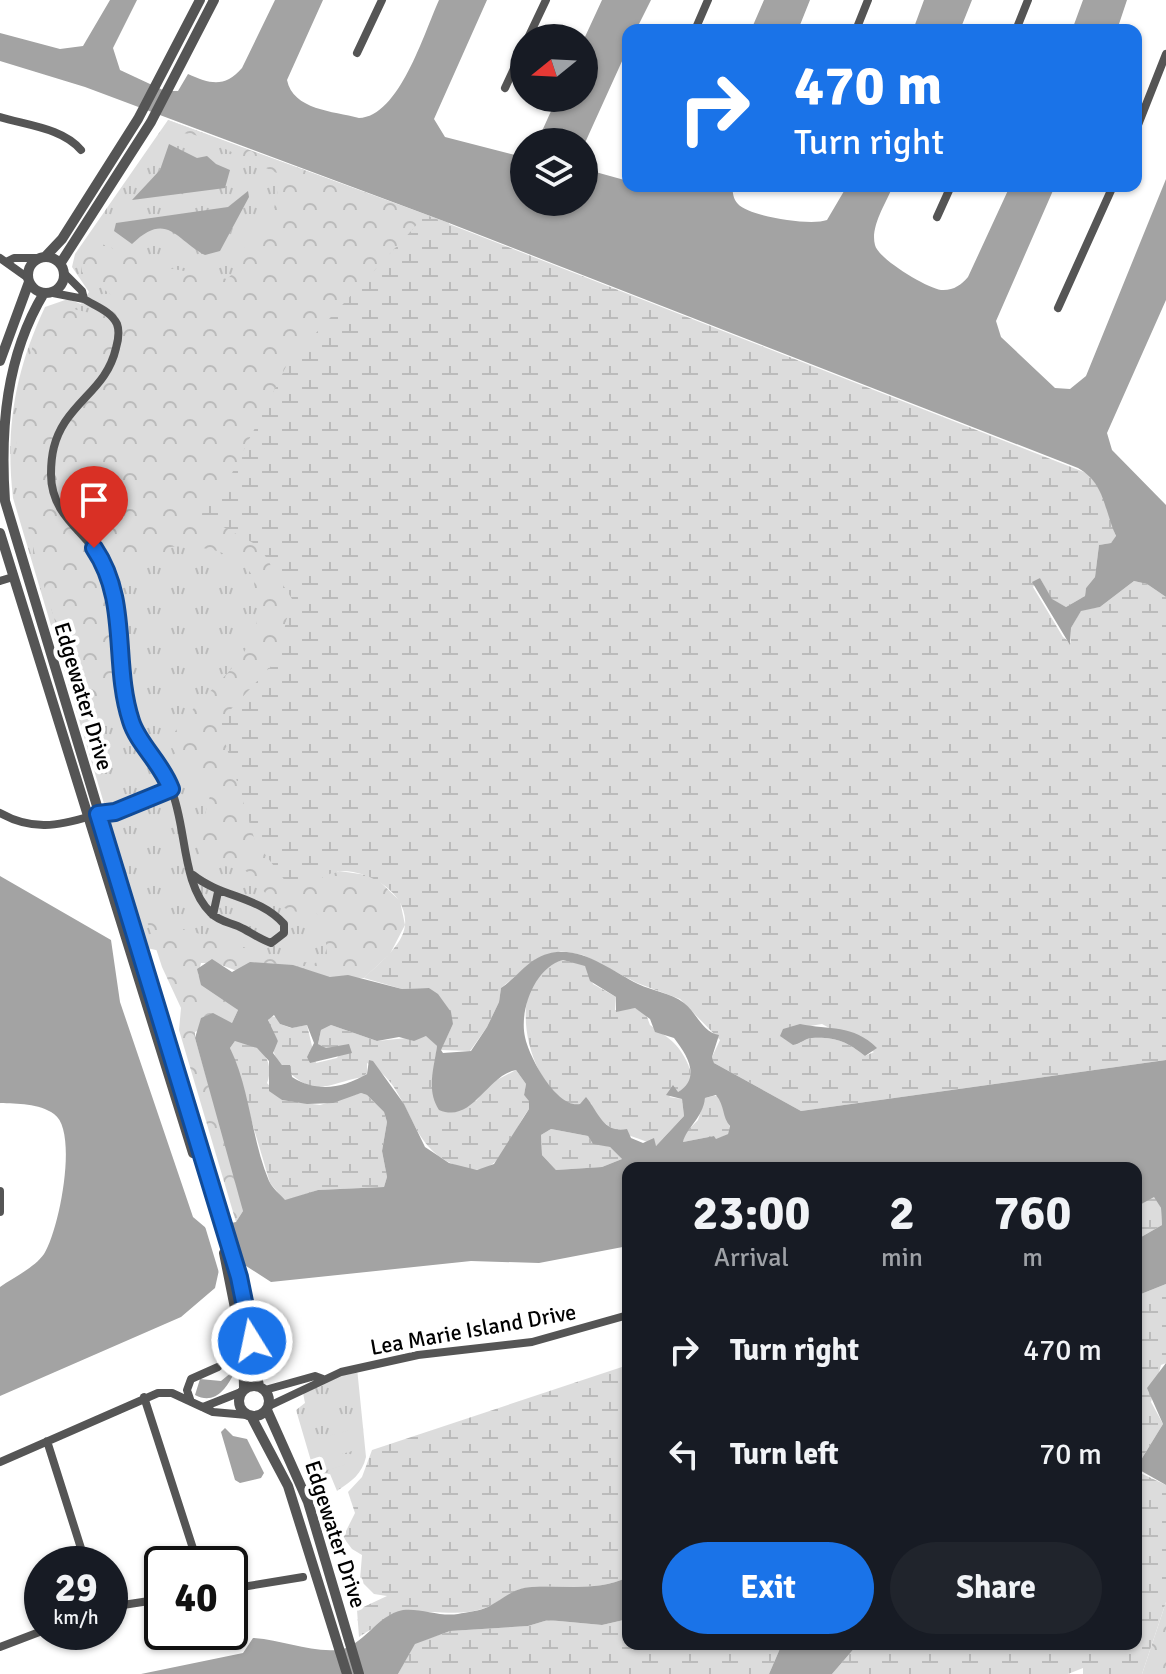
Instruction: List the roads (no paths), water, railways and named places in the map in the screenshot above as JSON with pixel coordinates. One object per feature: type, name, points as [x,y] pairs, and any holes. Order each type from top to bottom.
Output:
[{"type":"street","points":[[0,361],[29,280],[30,268],[62,239],[158,86],[200,0]]},
{"type":"street","points":[[48,293],[61,287],[63,269],[151,122],[214,0]]},
{"type":"street","points":[[357,53],[382,0]]},
{"type":"street","points":[[535,24],[546,0]]},
{"type":"street","points":[[698,24],[708,0]]},
{"type":"street","points":[[858,24],[868,0]]},
{"type":"street","points":[[1018,24],[1028,0]]},
{"type":"street","points":[[1142,115],[1166,54]]},
{"type":"street","points":[[505,88],[510,77]]},
{"type":"street","points":[[0,117],[60,134],[81,150]]},
{"type":"street","points":[[937,217],[948,192]]},
{"type":"street","points":[[1058,308],[1110,192]]},
{"type":"street","points":[[4,260],[42,258],[63,269],[84,299]]},
{"type":"street","points":[[4,260],[48,293],[84,299],[111,316],[119,330],[108,373],[57,436],[52,450],[51,484],[63,515],[94,548],[112,580],[131,722],[164,771],[180,809],[193,875],[198,895],[213,915],[271,943],[284,933],[284,924],[258,904],[218,892],[193,875]]},
{"type":"street","name":"Edgewater Drive","points":[[48,293],[11,369],[1,424],[3,485],[9,516],[235,1279],[268,1408],[308,1502],[342,1639],[347,1674]]},
{"type":"street","name":"Edgewater Drive","points":[[0,533],[87,817],[215,1212]]},
{"type":"street","points":[[0,581],[13,577]]},
{"type":"street","points":[[0,813],[39,826],[111,810],[115,812],[171,789]]},
{"type":"street","points":[[213,915],[218,892]]},
{"type":"street","points":[[0,1191],[0,1212]]},
{"type":"street","name":"Edgewater Drive","points":[[235,1279],[243,1348],[243,1390],[239,1404],[249,1416],[288,1486],[342,1639],[359,1674]]},
{"type":"street","name":"Lea Marie Island Drive","points":[[262,1388],[315,1376],[323,1379],[418,1355],[532,1342],[622,1317]]},
{"type":"street","points":[[191,1403],[187,1390],[191,1379],[218,1367]]},
{"type":"street","name":"Lea Marie Island Drive","points":[[268,1408],[318,1385],[323,1379]]},
{"type":"street","points":[[202,1407],[243,1390],[262,1388]]},
{"type":"street","points":[[0,1462],[144,1397],[172,1393],[213,1412],[249,1416],[268,1408]]},
{"type":"street","points":[[144,1397],[192,1546]]},
{"type":"street","points":[[47,1441],[80,1546]]},
{"type":"street","points":[[248,1586],[303,1577]]},
{"type":"street","points":[[0,1645],[24,1637]]}]
